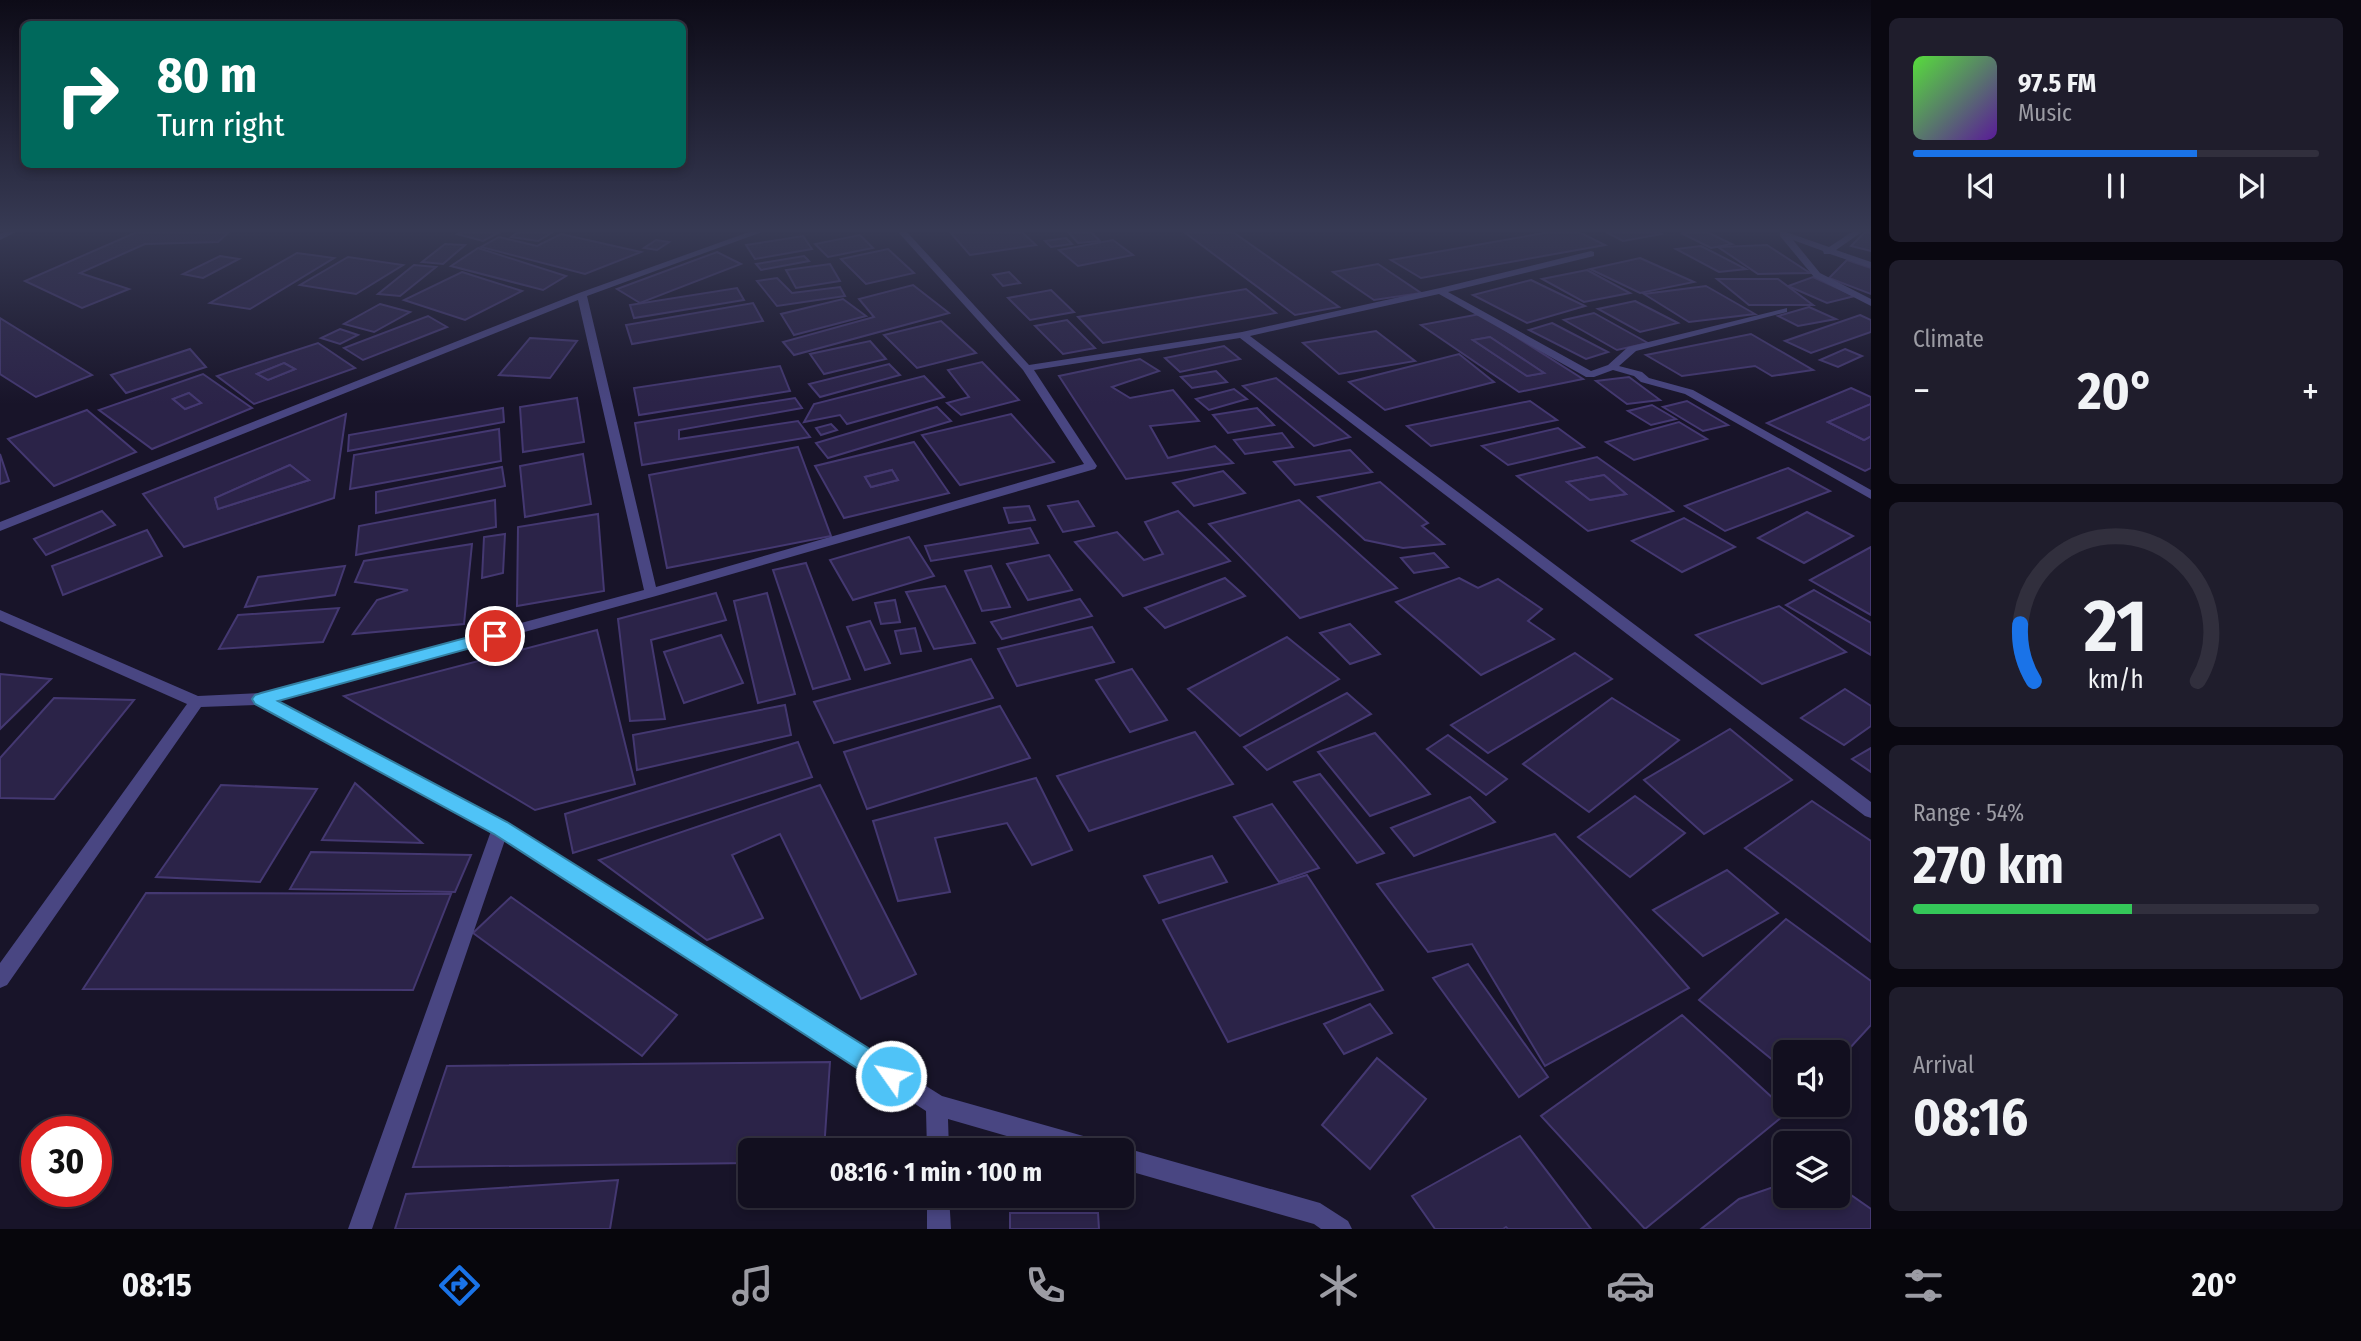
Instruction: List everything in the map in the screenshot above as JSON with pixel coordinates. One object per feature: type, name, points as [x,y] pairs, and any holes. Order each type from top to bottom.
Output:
[{"type":"street","points":[[0,527],[598,289]]},
{"type":"street","points":[[0,615],[197,702],[261,699],[651,593],[1091,466],[1027,368],[955,289]]},
{"type":"street","points":[[1027,368],[1242,335],[1447,289]]},
{"type":"street","points":[[1845,289],[1871,303]]},
{"type":"street","points":[[1440,291],[1590,374],[1612,367],[1632,349],[1784,310]]},
{"type":"street","points":[[582,295],[651,593]]},
{"type":"street","points":[[1242,335],[1871,811]]},
{"type":"street","points":[[1612,367],[1638,374],[1645,380],[1689,392],[1871,495]]},
{"type":"street","points":[[261,699],[500,828],[937,1105],[1052,1138]]},
{"type":"street","points":[[0,979],[197,702]]},
{"type":"street","points":[[360,1229],[500,828]]},
{"type":"street","points":[[937,1105],[938,1138]]},
{"type":"street","points":[[1134,1161],[1320,1213],[1340,1229]]},
{"type":"street","points":[[938,1208],[939,1229]]},
{"type":"building","points":[[43,289],[128,289],[82,308]]},
{"type":"building","points":[[234,289],[282,289],[250,309],[210,303]]},
{"type":"building","points":[[327,289],[364,289],[356,294]]},
{"type":"building","points":[[384,289],[408,289],[400,296],[378,294]]},
{"type":"building","points":[[426,289],[522,291],[465,320],[404,300]]},
{"type":"building","points":[[618,289],[675,289],[640,303]]},
{"type":"building","points":[[728,289],[738,289],[744,300],[634,318],[630,305]]},
{"type":"building","points":[[764,289],[788,289],[792,293],[841,289],[845,296],[777,306]]},
{"type":"building","points":[[896,289],[919,289],[949,313],[794,355],[783,342],[874,317],[859,299]]},
{"type":"building","points":[[1244,289],[1276,313],[1103,343],[1078,317]]},
{"type":"building","points":[[1261,289],[1314,289],[1339,307],[1295,315]]},
{"type":"building","points":[[1358,289],[1416,289],[1421,293],[1374,300]]},
{"type":"building","points":[[1495,289],[1550,289],[1585,306],[1527,323],[1473,295]]},
{"type":"building","points":[[1561,289],[1623,289],[1630,293],[1584,302]]},
{"type":"building","points":[[1632,289],[1658,289],[1640,293]]},
{"type":"building","points":[[1680,289],[1712,289],[1755,314],[1689,322],[1644,294]]},
{"type":"building","points":[[1730,289],[1792,289],[1813,305],[1749,305]]},
{"type":"building","points":[[1796,289],[1840,289],[1855,296],[1827,303]]},
{"type":"building","points":[[1051,290],[1074,312],[1030,320],[1008,298]]},
{"type":"building","points":[[843,299],[866,316],[794,335],[781,314]]},
{"type":"building","points":[[1635,301],[1678,323],[1640,332],[1598,309]]},
{"type":"building","points":[[753,303],[763,321],[632,344],[626,325]]},
{"type":"building","points":[[380,304],[410,312],[374,332],[344,324]]},
{"type":"building","points":[[1809,307],[1836,319],[1798,326],[1778,316]]},
{"type":"building","points":[[1594,313],[1648,343],[1617,350],[1564,320]]},
{"type":"building","points":[[1480,314],[1583,379],[1519,392],[1421,325]],"holes":[[[1490,337],[1544,373],[1527,376],[1473,340]]]},
{"type":"building","points":[[1860,315],[1871,320],[1871,332],[1811,353],[1785,341]]},
{"type":"building","points":[[428,316],[447,327],[363,360],[344,348]]},
{"type":"building","points":[[0,318],[92,375],[36,397],[0,374]]},
{"type":"building","points":[[1067,320],[1095,348],[1063,354],[1035,326]]},
{"type":"building","points":[[941,321],[976,353],[917,368],[884,335]]},
{"type":"building","points":[[1552,323],[1608,352],[1586,359],[1529,330]]},
{"type":"building","points":[[340,329],[358,335],[340,344],[321,338]]},
{"type":"building","points":[[1376,331],[1415,361],[1339,374],[1303,343]]},
{"type":"building","points":[[1751,334],[1813,370],[1772,376],[1755,366],[1682,376],[1646,355]]},
{"type":"building","points":[[1490,337],[1544,373],[1527,376],[1473,340]]},
{"type":"building","points":[[530,338],[577,341],[550,378],[499,375]]},
{"type":"building","points":[[870,341],[886,359],[824,374],[810,354]]},
{"type":"building","points":[[318,343],[355,368],[254,404],[217,376]],"holes":[[[284,363],[295,369],[268,380],[257,374]]]},
{"type":"building","points":[[1224,346],[1240,359],[1180,372],[1165,358]]},
{"type":"building","points":[[190,349],[206,367],[126,393],[111,375]]},
{"type":"building","points":[[1845,349],[1862,356],[1838,367],[1820,360]]},
{"type":"building","points":[[1459,354],[1494,382],[1385,410],[1349,382]]},
{"type":"building","points":[[1140,359],[1159,371],[1112,387],[1130,398],[1173,390],[1199,421],[1150,426],[1168,458],[1215,446],[1233,463],[1126,479],[1059,376]]},
{"type":"building","points":[[982,362],[1019,400],[961,415],[947,403],[969,397],[948,370]]},
{"type":"building","points":[[284,363],[295,369],[268,380],[257,374]]},
{"type":"building","points":[[889,364],[900,375],[820,397],[809,384]]},
{"type":"building","points":[[780,366],[790,391],[639,415],[634,388]]},
{"type":"building","points":[[1216,371],[1227,382],[1192,388],[1181,377]]},
{"type":"building","points":[[203,374],[252,408],[152,449],[99,410]],"holes":[[[189,393],[201,403],[185,409],[173,399]]]},
{"type":"building","points":[[924,376],[944,397],[847,424],[840,415],[804,422],[814,404]]},
{"type":"building","points":[[1629,377],[1660,400],[1627,404],[1596,381]]},
{"type":"building","points":[[1276,378],[1350,437],[1314,446],[1243,386]]},
{"type":"building","points":[[1851,388],[1871,397],[1871,404],[1828,422],[1864,440],[1871,436],[1871,468],[1865,471],[1767,423]]},
{"type":"building","points":[[1234,389],[1247,399],[1209,410],[1196,399]]},
{"type":"building","points":[[189,393],[201,403],[185,409],[173,399]]},
{"type":"building","points":[[577,398],[584,442],[523,452],[520,407]]},
{"type":"building","points":[[795,398],[802,408],[679,430],[679,439],[798,421],[810,437],[642,465],[635,423]]},
{"type":"building","points":[[1530,401],[1557,420],[1431,446],[1407,426]]},
{"type":"building","points":[[1687,401],[1728,425],[1703,431],[1663,407]]},
{"type":"building","points":[[1871,404],[1871,436],[1864,440],[1828,422]]},
{"type":"building","points":[[1652,405],[1676,419],[1651,425],[1628,411]]},
{"type":"building","points":[[937,407],[951,421],[828,458],[816,443]]},
{"type":"building","points":[[503,408],[504,422],[348,451],[349,435]]},
{"type":"building","points":[[1257,408],[1274,425],[1228,433],[1213,415]]},
{"type":"building","points":[[87,410],[136,452],[54,486],[8,439]]},
{"type":"building","points":[[346,414],[334,498],[184,547],[143,494]],"holes":[[[290,465],[309,480],[218,509],[215,498]]]},
{"type":"building","points":[[1011,414],[1054,462],[960,485],[922,435]]},
{"type":"building","points":[[1679,422],[1707,439],[1634,460],[1606,442]]},
{"type":"building","points":[[831,424],[837,430],[821,435],[816,428]]},
{"type":"building","points":[[1558,428],[1584,447],[1508,465],[1482,446]]},
{"type":"building","points":[[499,429],[501,461],[350,489],[354,455]]},
{"type":"building","points":[[1282,433],[1293,447],[1245,454],[1234,440]]},
{"type":"building","points":[[914,442],[949,493],[844,518],[815,466]],"holes":[[[892,470],[898,480],[871,487],[865,477]]]},
{"type":"building","points":[[798,447],[831,536],[667,568],[649,475]]},
{"type":"building","points":[[1350,450],[1372,472],[1295,485],[1274,462]]},
{"type":"building","points":[[0,454],[9,481],[0,484]]},
{"type":"building","points":[[583,454],[591,504],[525,517],[520,466]]},
{"type":"building","points":[[1597,457],[1673,511],[1588,531],[1517,476]],"holes":[[[1604,475],[1626,494],[1590,500],[1567,482]]]},
{"type":"building","points":[[290,465],[309,480],[218,509],[215,498]]},
{"type":"building","points":[[502,467],[505,486],[376,513],[376,492]]},
{"type":"building","points":[[1788,468],[1830,491],[1725,531],[1685,506]]},
{"type":"building","points":[[892,470],[898,480],[871,487],[865,477]]},
{"type":"building","points":[[1223,471],[1245,493],[1194,506],[1173,483]]},
{"type":"building","points":[[1604,475],[1626,494],[1590,500],[1567,482]]},
{"type":"building","points":[[1380,482],[1428,523],[1422,526],[1444,544],[1403,548],[1365,540],[1318,497]]},
{"type":"building","points":[[495,500],[496,527],[356,555],[359,526]]},
{"type":"building","points":[[1299,500],[1397,588],[1300,618],[1209,524]]},
{"type":"building","points":[[1078,501],[1094,526],[1063,532],[1048,506]]},
{"type":"building","points":[[1029,506],[1035,520],[1009,523],[1004,508]]},
{"type":"building","points":[[102,511],[115,525],[46,555],[34,539]]},
{"type":"building","points":[[1178,511],[1230,561],[1123,596],[1075,542],[1117,532],[1144,560],[1163,554],[1145,522]]},
{"type":"building","points":[[1807,512],[1853,536],[1804,563],[1758,538]]},
{"type":"building","points":[[598,514],[604,591],[517,606],[518,527]]},
{"type":"building","points":[[1684,518],[1735,547],[1682,572],[1632,541]]},
{"type":"building","points":[[1030,528],[1038,543],[931,561],[925,546]]},
{"type":"building","points":[[147,530],[162,556],[63,595],[52,566]]},
{"type":"building","points":[[505,534],[503,573],[482,578],[484,537]]},
{"type":"building","points":[[909,537],[934,576],[853,600],[830,560]]},
{"type":"building","points":[[472,544],[464,624],[353,634],[377,600],[408,590],[355,582],[364,561]]},
{"type":"building","points":[[1871,547],[1871,615],[1810,580]]},
{"type":"building","points":[[1434,553],[1448,567],[1414,573],[1401,558]]},
{"type":"building","points":[[1049,555],[1072,590],[1028,600],[1007,564]]},
{"type":"building","points":[[806,563],[850,679],[813,689],[773,570]]},
{"type":"building","points":[[345,566],[335,595],[245,607],[258,577]]},
{"type":"building","points":[[991,566],[1010,607],[982,611],[965,571]]},
{"type":"building","points":[[1225,578],[1245,596],[1165,628],[1145,608]]},
{"type":"building","points":[[1459,578],[1478,588],[1498,579],[1542,609],[1528,621],[1554,639],[1481,675],[1396,602]]},
{"type":"building","points":[[945,586],[975,643],[934,649],[906,592]]},
{"type":"building","points":[[1814,590],[1871,623],[1871,655],[1786,605]]},
{"type":"building","points":[[716,593],[726,620],[651,640],[665,719],[630,721],[618,619]]},
{"type":"building","points":[[767,593],[795,694],[758,703],[734,601]]},
{"type":"building","points":[[1080,599],[1092,616],[1002,639],[991,622]]},
{"type":"building","points":[[895,600],[900,622],[881,624],[875,603]]},
{"type":"building","points":[[1779,606],[1846,652],[1762,684],[1696,635]]},
{"type":"building","points":[[339,608],[323,642],[219,649],[238,615]]},
{"type":"building","points":[[870,621],[890,663],[865,670],[847,627]]},
{"type":"building","points":[[1350,624],[1380,654],[1350,664],[1320,633]]},
{"type":"building","points":[[1092,627],[1114,662],[1017,686],[998,649]]},
{"type":"building","points":[[915,628],[921,651],[901,654],[895,631]]},
{"type":"building","points":[[597,630],[635,784],[535,810],[344,696]]},
{"type":"building","points":[[721,635],[743,683],[684,703],[664,652]]},
{"type":"building","points":[[1287,637],[1339,679],[1240,736],[1188,689]]},
{"type":"building","points":[[1575,653],[1612,679],[1488,753],[1451,725]]},
{"type":"building","points":[[971,659],[993,698],[834,743],[814,702]]},
{"type":"building","points":[[1132,669],[1167,720],[1130,732],[1096,680]]},
{"type":"building","points":[[0,674],[51,679],[0,729]]},
{"type":"building","points":[[1845,689],[1871,706],[1871,726],[1844,745],[1801,718]]},
{"type":"building","points":[[1347,693],[1371,714],[1267,770],[1244,747]]},
{"type":"building","points":[[54,698],[134,700],[54,799],[0,798],[0,758]]},
{"type":"building","points":[[1612,698],[1679,740],[1589,812],[1523,764]]},
{"type":"building","points":[[785,705],[791,735],[637,770],[633,735]]},
{"type":"building","points":[[1000,706],[1030,758],[867,809],[844,752]]},
{"type":"building","points":[[1730,729],[1792,780],[1704,834],[1644,780]]},
{"type":"building","points":[[1195,732],[1233,784],[1089,831],[1057,776]]},
{"type":"building","points":[[1375,733],[1430,794],[1370,816],[1318,752]]},
{"type":"building","points":[[1448,735],[1507,779],[1486,795],[1427,749]]},
{"type":"building","points":[[798,742],[812,777],[573,853],[565,814]]},
{"type":"building","points":[[1871,748],[1871,772],[1852,759]]},
{"type":"building","points":[[1320,774],[1384,853],[1357,863],[1294,782]]},
{"type":"building","points":[[1036,778],[1072,850],[1032,865],[1007,823],[935,838],[950,892],[898,901],[873,821]]},
{"type":"building","points":[[355,783],[422,843],[322,840]]},
{"type":"building","points":[[221,785],[317,789],[260,882],[156,877]]},
{"type":"building","points":[[820,785],[916,974],[861,999],[780,834],[732,855],[763,918],[707,940],[599,860]]},
{"type":"building","points":[[1635,796],[1685,833],[1630,877],[1578,837]]},
{"type":"building","points":[[1470,797],[1495,822],[1414,856],[1391,828]]},
{"type":"building","points":[[1812,801],[1871,841],[1871,942],[1745,848]]},
{"type":"building","points":[[1272,804],[1319,868],[1279,882],[1234,817]]},
{"type":"building","points":[[1555,834],[1689,988],[1545,1066],[1472,944],[1428,952],[1377,884]]},
{"type":"building","points":[[311,852],[471,855],[455,892],[290,889]]},
{"type":"building","points":[[1212,856],[1227,882],[1159,903],[1144,876]]},
{"type":"building","points":[[1727,870],[1778,913],[1703,956],[1653,910]]},
{"type":"building","points":[[1307,875],[1383,990],[1228,1042],[1163,920]]},
{"type":"building","points":[[146,893],[451,894],[413,990],[83,989]]},
{"type":"building","points":[[511,897],[677,1015],[642,1056],[473,933]]},
{"type":"building","points":[[1786,919],[1871,981],[1871,1025],[1850,1048],[1850,1040],[1773,1040],[1773,1060],[1699,1000]]},
{"type":"building","points":[[1468,964],[1548,1077],[1519,1097],[1433,978]]},
{"type":"building","points":[[1370,1004],[1392,1033],[1344,1054],[1324,1024]]},
{"type":"building","points":[[1682,1015],[1773,1098],[1773,1117],[1782,1117],[1645,1229],[1541,1116]]},
{"type":"building","points":[[1377,1058],[1426,1099],[1370,1169],[1322,1125]]},
{"type":"building","points":[[830,1062],[825,1138],[738,1138],[738,1163],[413,1167],[447,1066]]},
{"type":"building","points":[[1520,1136],[1591,1229],[1435,1229],[1412,1196]]},
{"type":"building","points":[[618,1180],[610,1229],[395,1229],[406,1194]]},
{"type":"building","points":[[1773,1187],[1773,1208],[1850,1208],[1850,1194],[1871,1209],[1871,1229],[1701,1229],[1739,1199]]},
{"type":"building","points":[[1010,1213],[1098,1213],[1099,1229],[1010,1229]]},
{"type":"route","points":[[495,636],[261,699],[500,828],[891,1076]]}]
